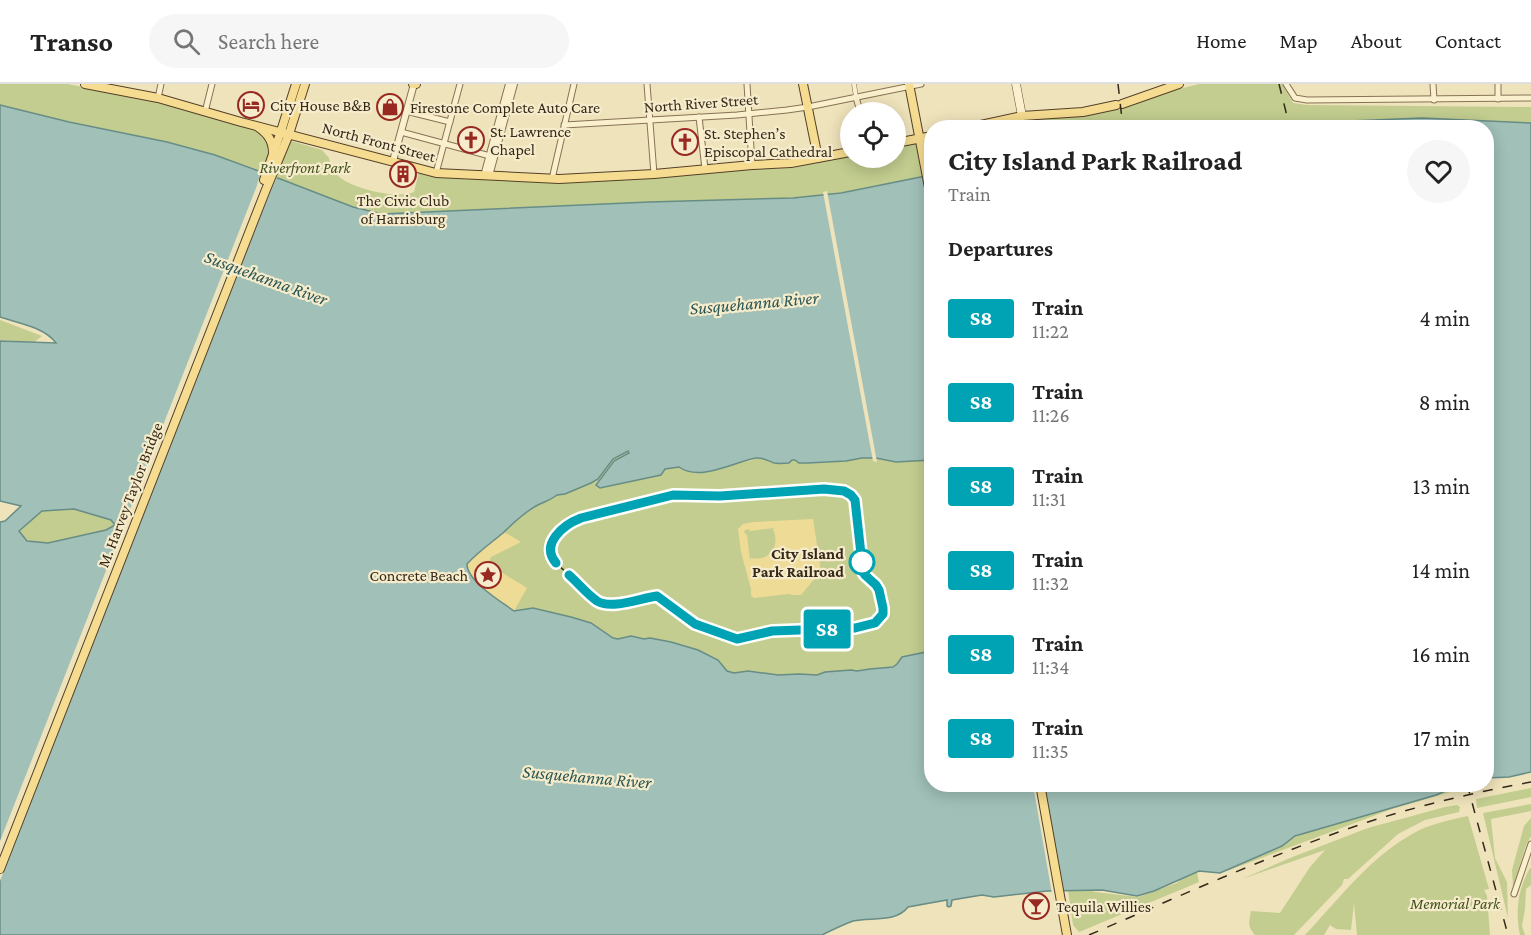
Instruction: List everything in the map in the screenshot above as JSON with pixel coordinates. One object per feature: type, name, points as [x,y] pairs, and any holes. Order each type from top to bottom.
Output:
[{"type":"main road","name":"North Front Street","points":[[86,84],[158,98],[436,173],[552,179],[654,174],[791,163],[840,154]]},
{"type":"main road","points":[[285,133],[296,84]]},
{"type":"main road","points":[[285,133],[305,84]]},
{"type":"main road","points":[[803,84],[818,158]]},
{"type":"main road","points":[[1016,84],[1023,116]]},
{"type":"main road","points":[[1004,120],[1023,116],[1083,112],[1144,97],[1167,86],[1179,84]]},
{"type":"main road","points":[[909,85],[924,162]]},
{"type":"main road","points":[[256,124],[271,141],[274,162]]},
{"type":"main road","name":"M. Harvey Taylor Bridge","points":[[0,869],[285,133]]},
{"type":"main road","points":[[906,141],[924,138]]},
{"type":"main road","points":[[274,162],[292,144],[310,139]]},
{"type":"main road","name":"M. Harvey Taylor Bridge","points":[[0,854],[274,162]]},
{"type":"main road","points":[[1041,792],[1067,935]]},
{"type":"street","points":[[158,98],[161,84]]},
{"type":"street","points":[[205,112],[212,84]]},
{"type":"street","points":[[393,161],[414,84]]},
{"type":"street","points":[[436,173],[460,84]]},
{"type":"street","points":[[487,176],[509,84]]},
{"type":"street","points":[[487,176],[514,84]]},
{"type":"street","points":[[552,179],[574,84]]},
{"type":"street","points":[[647,84],[654,174]]},
{"type":"street","points":[[747,84],[752,165]]},
{"type":"street","points":[[854,84],[857,102]]},
{"type":"street","name":"North River Street","points":[[564,125],[749,114],[808,107],[921,84]]},
{"type":"street","points":[[1286,84],[1295,98],[1307,100],[1531,98]]},
{"type":"street","points":[[1433,84],[1434,99]]},
{"type":"street","points":[[1498,84],[1498,99]]},
{"type":"street","points":[[406,111],[450,122]]},
{"type":"street","points":[[699,117],[705,169]]},
{"type":"street","points":[[401,132],[490,156]]},
{"type":"street","points":[[1514,894],[1531,844]]},
{"type":"green space","name":"Riverfront Park","points":[[0,84],[68,84],[158,102],[322,150],[329,158],[328,164],[342,179],[360,188],[389,194],[414,192],[419,172],[604,180],[792,168],[840,158],[840,168],[906,168],[906,145],[924,141],[924,176],[841,193],[793,198],[382,214],[353,207],[215,155],[167,142],[0,105]]},
{"type":"green space","points":[[1199,84],[1282,84],[1293,103],[1531,107],[1531,123],[1422,118],[1035,120],[1081,116],[1113,110]]},
{"type":"green space","points":[[0,320],[42,336],[34,342],[0,340]]},
{"type":"green space","points":[[628,451],[629,453],[614,461],[596,485],[600,488],[665,469],[680,467],[687,471],[704,472],[758,458],[776,464],[795,460],[799,463],[808,463],[862,458],[896,462],[924,460],[924,652],[902,657],[892,667],[857,671],[825,672],[817,675],[778,675],[748,671],[734,673],[727,671],[718,660],[698,650],[671,642],[631,636],[613,638],[591,623],[571,617],[533,608],[515,610],[467,564],[535,507],[557,495],[570,492],[598,479],[613,459]]},
{"type":"green space","points":[[74,509],[111,520],[116,525],[106,530],[48,543],[27,541],[18,531],[42,511]]},
{"type":"green space","points":[[1531,788],[1531,797],[1477,808],[1476,799]]},
{"type":"green space","points":[[1427,792],[1451,792],[1392,809],[1227,871],[1225,868],[1334,822]]},
{"type":"green space","points":[[1531,804],[1531,811],[1491,819],[1495,858],[1507,882],[1508,918],[1483,813]]},
{"type":"green space","points":[[1457,805],[1460,807],[1459,812],[1425,820],[1398,834],[1348,879],[1344,879],[1342,885],[1294,935],[1255,935],[1252,932],[1249,924],[1251,911],[1280,913],[1310,867],[1325,850],[1242,879],[1368,828]]},
{"type":"green space","name":"Memorial Park","points":[[1468,816],[1489,889],[1484,890],[1487,896],[1490,935],[1357,935],[1354,903],[1351,930],[1336,929],[1330,925],[1324,935],[1305,935],[1369,866],[1398,843],[1427,827]]},
{"type":"green space","points":[[1531,818],[1531,836],[1513,887],[1512,870],[1524,826]]},
{"type":"green space","points":[[1196,868],[1199,882],[1079,932],[1073,925],[1068,890],[1083,888],[1095,892],[1138,897],[1177,883]]},
{"type":"green space","points":[[1530,868],[1531,885],[1526,889],[1522,926],[1525,935],[1520,935],[1519,900]]},
{"type":"sand","points":[[813,519],[821,571],[801,595],[754,598],[751,595],[738,529],[743,524]],"holes":[[[775,528],[773,529],[775,541],[772,551],[763,558],[751,558],[750,560],[745,530]]]},
{"type":"sand","name":"Concrete Beach","points":[[504,532],[521,542],[491,557],[488,564],[527,588],[514,611],[476,582],[467,568],[468,562],[475,554]]},
{"type":"water","name":"Susquehanna River","points":[[0,105],[215,155],[353,207],[382,214],[793,198],[841,193],[924,176],[924,460],[896,462],[862,458],[846,461],[799,463],[792,460],[789,463],[774,463],[756,458],[707,472],[687,471],[679,467],[665,469],[661,475],[600,488],[596,485],[614,461],[629,453],[628,451],[613,459],[598,479],[565,494],[557,495],[523,515],[467,564],[472,577],[485,590],[514,611],[533,608],[571,617],[591,623],[618,639],[631,636],[671,642],[698,650],[718,660],[727,671],[734,673],[748,671],[778,675],[817,675],[825,672],[857,671],[893,667],[902,657],[924,652],[924,792],[1443,792],[1295,836],[1282,846],[1220,873],[1199,871],[1137,896],[1102,890],[1047,891],[994,897],[982,895],[952,900],[949,907],[947,900],[908,907],[897,915],[853,921],[822,935],[0,935],[0,522],[5,521],[21,506],[0,501],[0,341],[56,343],[38,329],[0,317]],"holes":[[[74,509],[111,520],[115,525],[106,530],[48,543],[27,541],[19,531],[42,511]]]},
{"type":"water","points":[[1422,118],[1466,120],[1373,120]]},
{"type":"water","points":[[1494,121],[1531,123],[1531,772],[1494,778]]},
{"type":"pier","points":[[262,169],[278,175],[0,881],[0,841]]},
{"type":"pier","points":[[827,191],[877,462],[873,461],[823,192]]},
{"type":"pier","points":[[1034,792],[1045,792],[1064,895],[1052,894]]},
{"type":"railway","points":[[1118,84],[1122,120]]},
{"type":"railway","points":[[1279,84],[1288,120]]},
{"type":"railway","points":[[824,489],[845,492],[855,500],[863,572],[879,590],[883,607],[883,614],[875,623],[855,628],[773,631],[737,638],[695,624],[657,596],[612,605],[604,604],[594,598],[552,557],[552,541],[556,535],[581,518],[673,495],[720,496],[824,489]]},
{"type":"railway","points":[[1494,790],[1531,782]]},
{"type":"railway","points":[[1469,792],[1508,935]]},
{"type":"railway","points":[[1089,935],[1333,834],[1428,805],[1483,792]]},
{"type":"train","name":"S8","points":[[556,563],[552,557],[552,541],[572,522],[664,496],[720,496],[824,489],[844,491],[855,500],[863,572],[879,590],[883,614],[875,623],[855,628],[772,631],[737,639],[695,624],[657,596],[612,605],[604,604],[597,601],[569,575]]},
{"type":"place","name":"City House B&B","points":[[251,105]]},
{"type":"place","name":"Firestone Complete Auto Care","points":[[390,107]]},
{"type":"place","name":"St. Lawrence Chapel","points":[[471,140]]},
{"type":"place","name":"St. Stephen’s Episcopal Cathedral","points":[[685,142]]},
{"type":"place","name":"The Civic Club of Harrisburg","points":[[403,174]]},
{"type":"place","name":"City Island Park Railroad","points":[[862,562]]},
{"type":"place","name":"Concrete Beach","points":[[488,575]]},
{"type":"place","name":"Tequila Willies","points":[[1036,906]]}]
